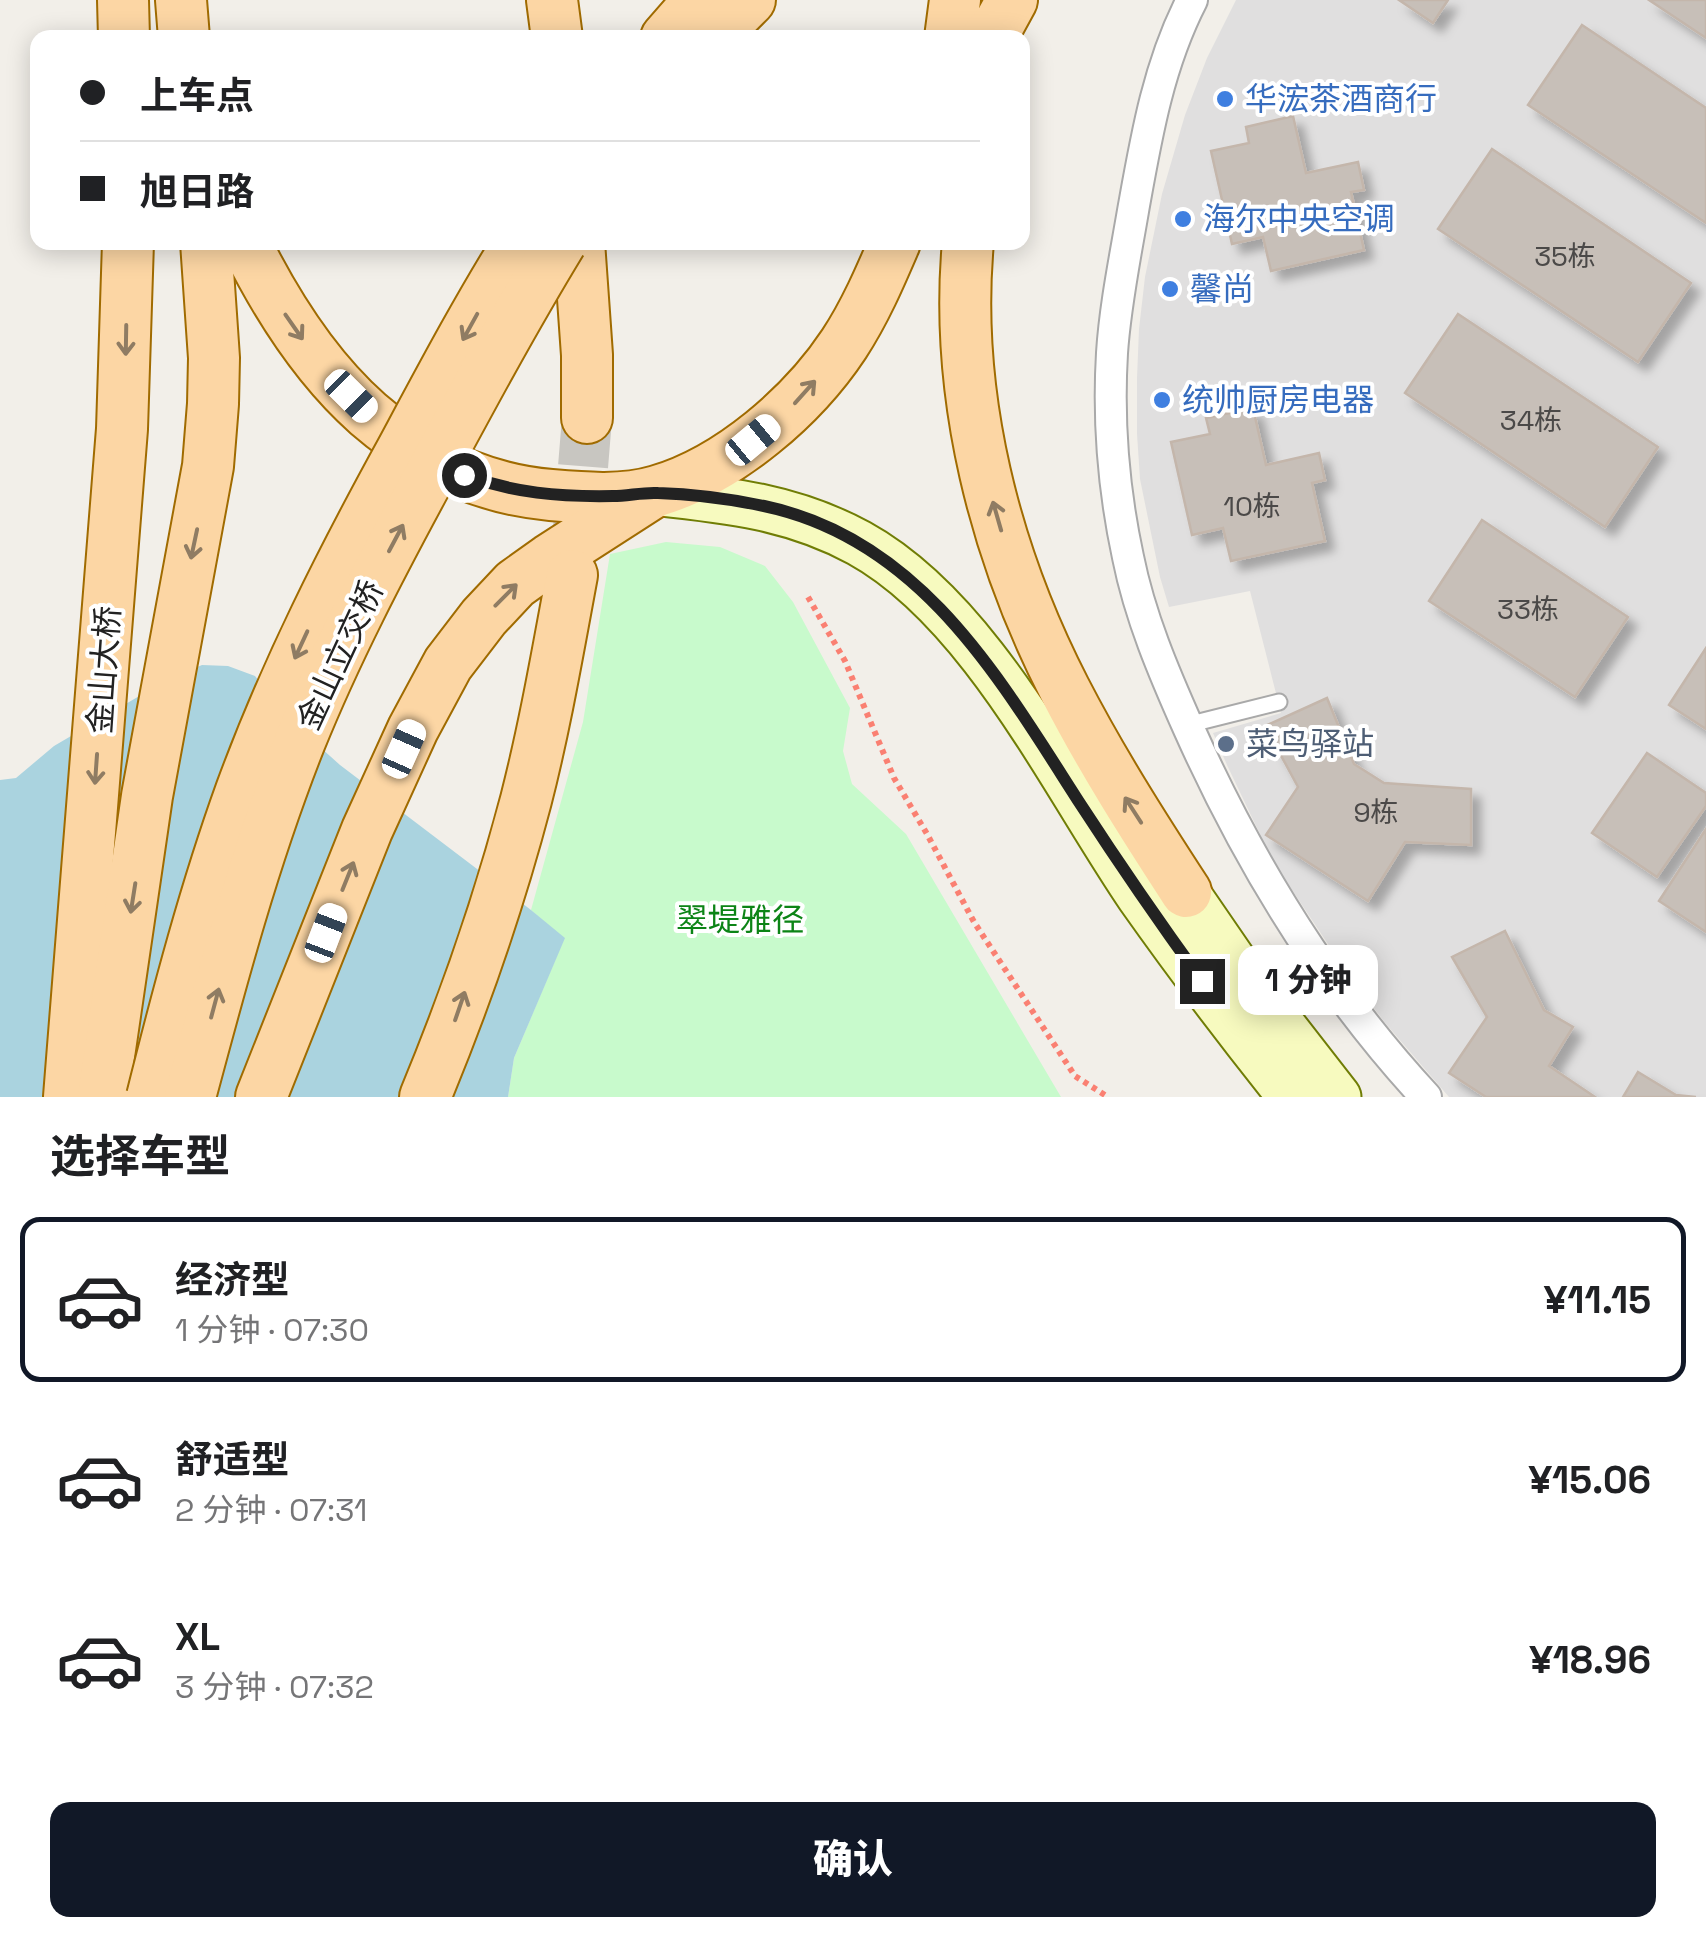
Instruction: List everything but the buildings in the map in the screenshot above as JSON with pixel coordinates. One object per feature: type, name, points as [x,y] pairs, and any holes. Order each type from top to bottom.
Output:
[{"type":"main road","points":[[122,0],[124,30]]},
{"type":"main road","points":[[181,0],[183,30]]},
{"type":"main road","points":[[552,0],[556,30]]},
{"type":"main road","points":[[673,30],[699,0]]},
{"type":"main road","points":[[720,30],[750,0]]},
{"type":"main road","points":[[951,30],[954,0]]},
{"type":"main road","points":[[994,30],[1012,0]]},
{"type":"main road","name":"金山大桥","points":[[70,1097],[122,429],[128,250]]},
{"type":"main road","points":[[103,1097],[147,796],[204,499],[214,358],[207,250]]},
{"type":"main road","points":[[249,250],[291,323],[336,381],[395,435],[464,475],[532,493],[597,497],[654,492],[768,507],[860,543],[886,560],[960,629],[1163,894],[1291,1097]]},
{"type":"main road","name":"金山立交桥","points":[[152,1097],[222,846],[294,660],[353,539],[514,250]]},
{"type":"main road","name":"金山立交桥","points":[[190,1097],[252,875],[280,792],[321,692],[394,543],[556,250]]},
{"type":"main road","points":[[580,250],[587,418]]},
{"type":"main road","points":[[261,1097],[392,772],[458,649],[515,584],[561,567],[654,492],[728,457],[801,397],[850,334],[892,250]]},
{"type":"main road","points":[[968,250],[966,327],[972,402],[986,475],[1008,554],[1036,629],[1078,716],[1118,786],[1163,894],[1243,974],[1338,1097]]},
{"type":"main road","points":[[425,1097],[458,1014],[518,828],[538,751],[561,567]]},
{"type":"street","points":[[1192,0],[1171,45],[1148,128],[1120,284],[1111,385],[1116,473],[1128,557],[1152,640],[1204,764],[1236,823],[1306,944],[1354,1014],[1426,1097]]},
{"type":"lane","points":[[1187,725],[1279,702]]},
{"type":"path","points":[[808,597],[845,661],[894,778],[974,922],[1075,1076],[1108,1097]]},
{"type":"shaded area","points":[[1236,0],[1706,0],[1706,1097],[1449,1097],[1350,977],[1292,890],[1268,851],[1213,733],[1281,713],[1250,591],[1169,607],[1140,479],[1137,378],[1145,277],[1162,194],[1185,115]]},
{"type":"green space","name":"翠堤雅径","points":[[666,542],[720,547],[765,566],[793,602],[850,708],[843,751],[852,784],[906,834],[1061,1097],[508,1097],[514,1058],[564,939],[531,910],[583,722],[610,554]]},
{"type":"water","points":[[202,665],[228,666],[255,676],[291,721],[340,765],[565,938],[514,1058],[508,1097],[0,1097],[0,780],[16,778],[54,746]]},
{"type":"tunnel","points":[[577,541],[587,418]]},
{"type":"place","name":"华浤茶酒商行","points":[[1225,99]]},
{"type":"place","name":"海尔中央空调","points":[[1183,219]]},
{"type":"place","name":"馨尚","points":[[1170,289]]},
{"type":"place","name":"统帅厨房电器","points":[[1162,400]]},
{"type":"place","name":"菜鸟驿站","points":[[1226,744]]},
{"type":"route","points":[[464,475],[532,493],[597,497],[654,492],[768,507],[834,530],[886,560],[960,629],[986,663],[1140,896],[1202,981]]}]
